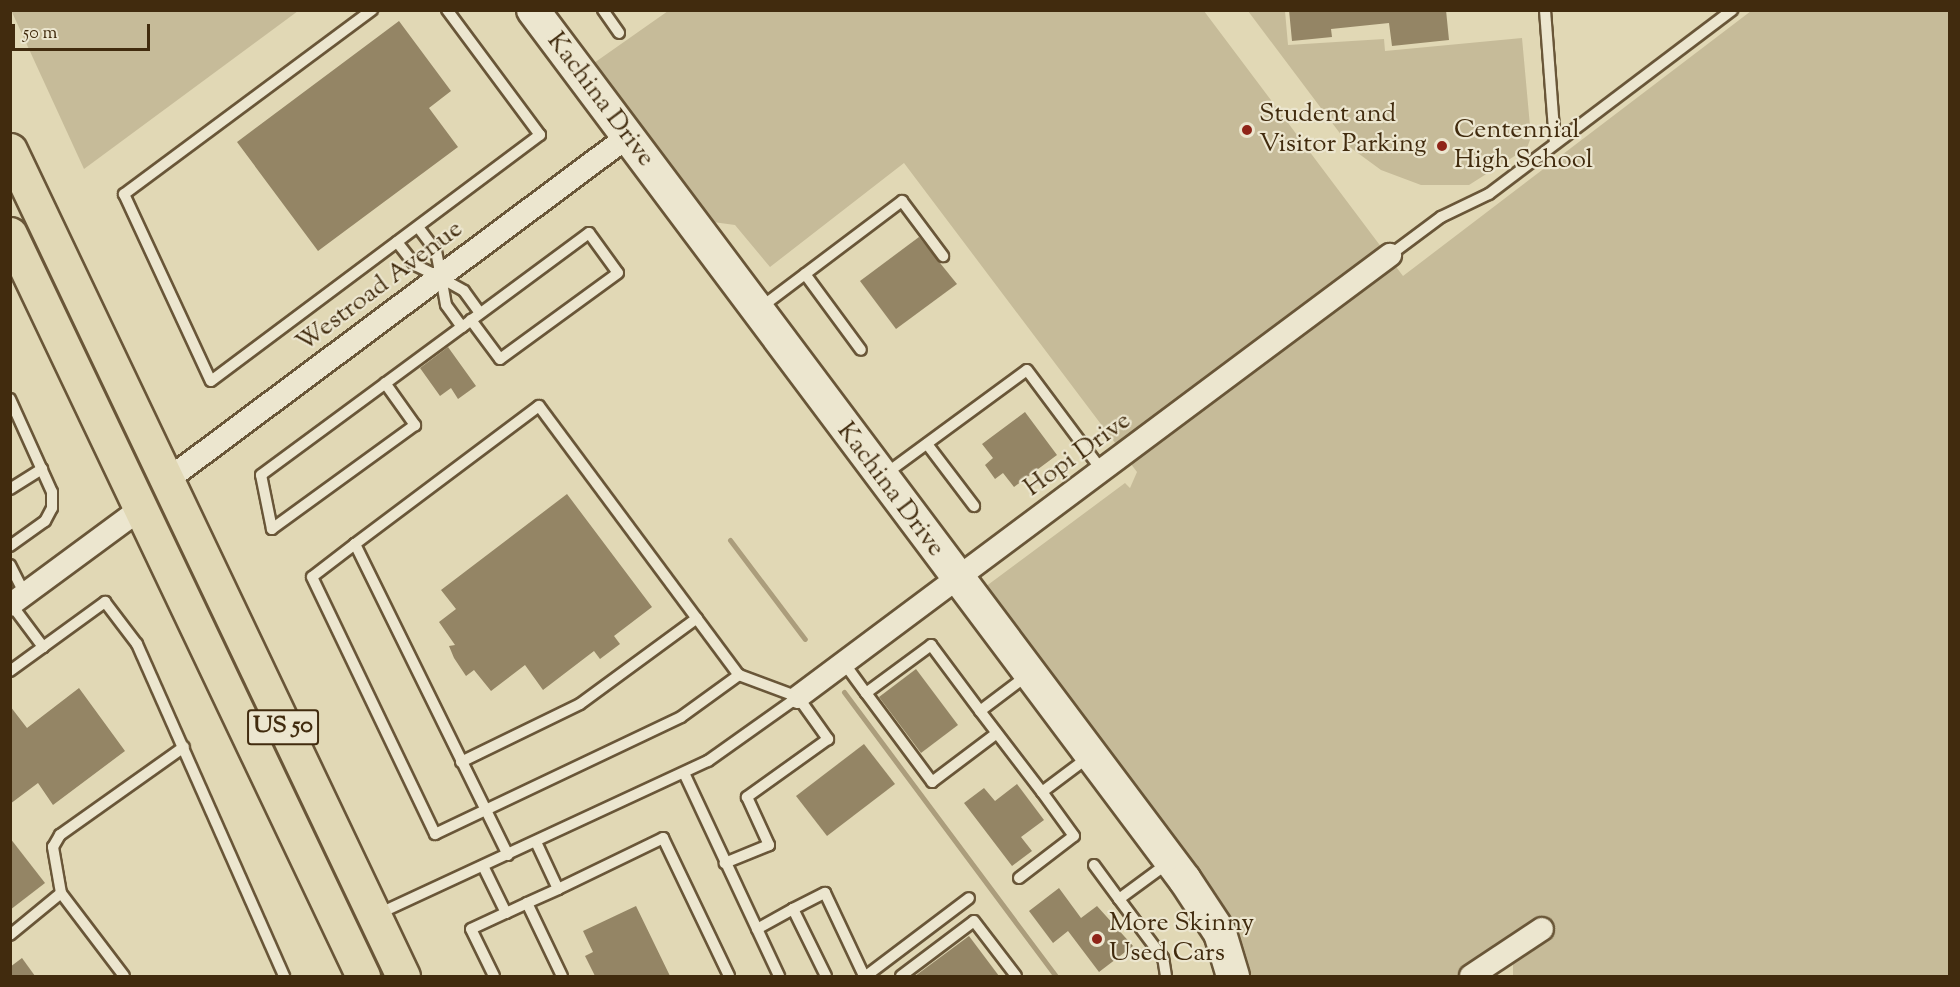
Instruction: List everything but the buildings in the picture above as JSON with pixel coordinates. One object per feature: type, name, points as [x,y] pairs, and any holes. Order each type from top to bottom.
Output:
[{"type":"highway","name":"US 50","points":[[10,150],[403,976]]},
{"type":"highway","name":"US 50","points":[[10,234],[363,976]]},
{"type":"street","name":"Kachina Drive","points":[[532,10],[956,578],[1171,861],[1220,933],[1233,976]]},
{"type":"street","name":"Westroad Avenue","points":[[166,481],[627,137]]},
{"type":"street","name":"Hopi Drive","points":[[798,697],[956,578],[1103,472],[1390,255]]},
{"type":"street","points":[[16,601],[140,509]]},
{"type":"street","points":[[1472,976],[1542,929]]},
{"type":"lane","points":[[372,10],[124,194],[211,381],[540,135],[447,10]]},
{"type":"lane","points":[[603,10],[620,33]]},
{"type":"lane","points":[[1545,10],[1555,142]]},
{"type":"lane","points":[[1390,255],[1441,217],[1489,194],[1732,10]]},
{"type":"lane","points":[[757,310],[902,201],[943,256]]},
{"type":"lane","points":[[418,226],[436,251],[446,305],[462,327]]},
{"type":"lane","points":[[385,383],[415,425],[272,529],[261,475],[385,383],[462,327],[476,316],[589,233],[618,273],[500,359],[476,316],[464,291],[414,265],[398,242]]},
{"type":"lane","points":[[804,274],[861,350]]},
{"type":"lane","points":[[881,477],[1027,370],[1103,472]]},
{"type":"lane","points":[[10,399],[42,469],[52,508],[45,521],[10,546]]},
{"type":"lane","points":[[725,863],[770,844],[747,797],[828,739],[798,697],[739,675],[539,406],[312,577],[435,834],[681,717],[739,675]]},
{"type":"lane","points":[[10,430],[21,423]]},
{"type":"lane","points":[[927,444],[974,506]]},
{"type":"lane","points":[[10,489],[42,469]]},
{"type":"lane","points":[[355,544],[508,855]]},
{"type":"lane","points":[[10,565],[16,601],[44,647]]},
{"type":"lane","points":[[10,671],[105,602],[137,644],[284,976]]},
{"type":"lane","points":[[461,762],[580,704],[697,618]]},
{"type":"lane","points":[[866,693],[931,645],[1074,836],[1019,878]]},
{"type":"lane","points":[[844,663],[932,782],[997,733]]},
{"type":"lane","points":[[980,711],[1029,674]]},
{"type":"lane","points":[[374,916],[484,868],[684,773],[798,697]]},
{"type":"lane","points":[[124,976],[61,893],[53,847],[60,835],[184,747]]},
{"type":"lane","points":[[1042,792],[1091,756]]},
{"type":"lane","points":[[684,773],[779,976]]},
{"type":"lane","points":[[494,976],[471,929],[663,838],[729,976]]},
{"type":"lane","points":[[536,842],[558,889]]},
{"type":"lane","points":[[1119,899],[1171,861]]},
{"type":"lane","points":[[1094,865],[1163,958],[1166,976]]},
{"type":"lane","points":[[484,868],[506,913]]},
{"type":"lane","points":[[10,934],[61,893]]},
{"type":"lane","points":[[757,929],[825,893],[865,976],[969,898]]},
{"type":"lane","points":[[527,903],[562,976]]},
{"type":"lane","points":[[793,909],[826,976]]},
{"type":"lane","points":[[901,976],[974,921],[1016,976]]},
{"type":"shaded area","points":[[11,10],[298,10],[298,11],[84,169]]},
{"type":"shaded area","points":[[668,11],[1204,11],[1403,276],[1751,11],[1949,11],[1949,976],[1513,976],[1513,954],[1482,958],[1456,976],[1234,976],[981,590],[1125,483],[1130,488],[1137,472],[904,163],[770,267],[735,225],[713,222],[594,63]]},
{"type":"shaded area","points":[[1248,11],[1285,11],[1288,45],[1384,39],[1385,51],[1522,38],[1531,137],[1527,148],[1469,185],[1421,185],[1381,170],[1351,148]]},
{"type":"waterway","points":[[730,540],[805,639]]},
{"type":"waterway","points":[[844,692],[1056,976]]},
{"type":"place","name":"Student and Visitor Parking","points":[[1247,130]]},
{"type":"place","name":"Centennial High School","points":[[1442,146]]},
{"type":"place","name":"More Skinny Used Cars","points":[[1097,939]]}]
